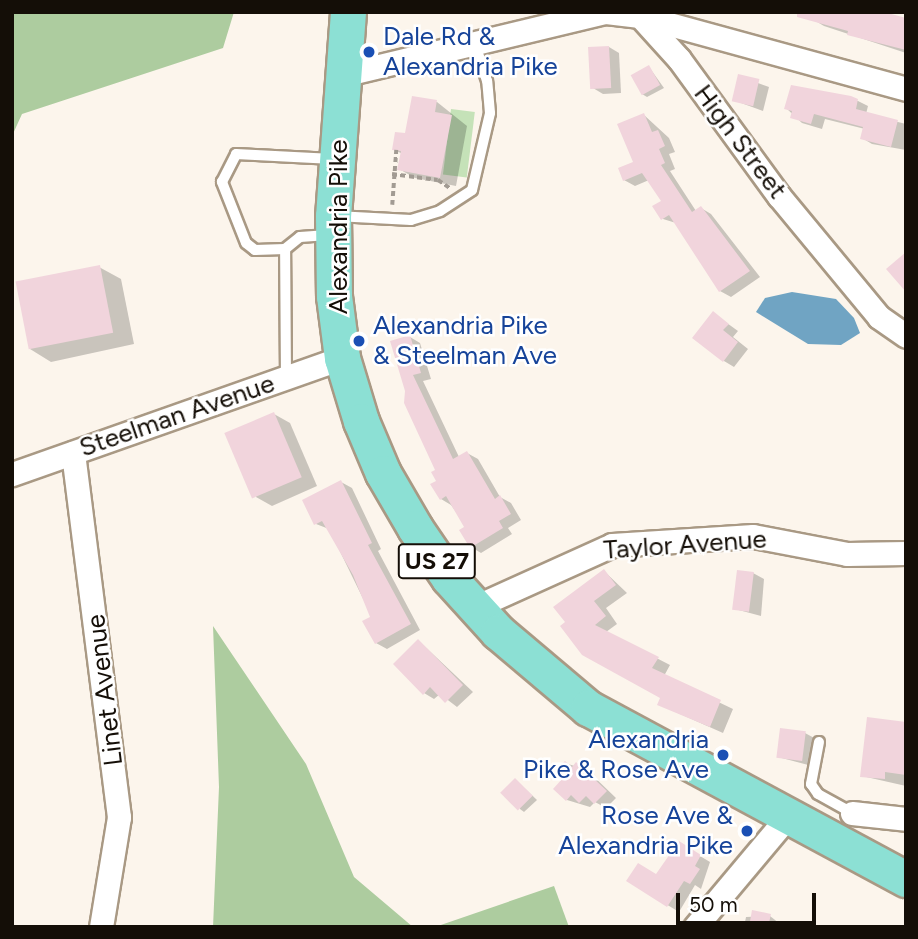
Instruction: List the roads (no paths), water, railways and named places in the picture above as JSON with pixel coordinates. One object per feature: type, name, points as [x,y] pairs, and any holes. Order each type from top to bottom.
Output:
[{"type":"main road","name":"Alexandria Pike","points":[[348,12],[333,225],[334,296],[342,358],[361,421],[383,473],[449,578],[518,652],[588,708],[906,879]]},
{"type":"street","points":[[342,75],[606,12],[640,16],[906,89]]},
{"type":"street","name":"High Street","points":[[640,16],[679,59],[779,196],[892,330],[906,336]]},
{"type":"street","name":"Steelman Avenue","points":[[12,474],[342,358]]},
{"type":"street","name":"Linet Avenue","points":[[73,453],[119,817],[101,927]]},
{"type":"street","name":"Taylor Avenue","points":[[475,607],[612,545],[753,536],[847,554],[906,553]]},
{"type":"street","points":[[852,813],[906,819]]},
{"type":"street","points":[[695,927],[788,816]]},
{"type":"lane","points":[[338,159],[236,154],[222,182],[246,243],[255,250],[285,249],[300,237],[333,225],[411,220],[459,200],[478,177],[490,113],[487,80],[475,43]]},
{"type":"lane","points":[[285,249],[286,378]]},
{"type":"lane","points":[[819,742],[811,784],[818,794],[852,813]]},
{"type":"water","points":[[792,292],[836,299],[854,318],[860,333],[841,345],[808,344],[756,312],[765,298]]},
{"type":"place","name":"Dale Rd & Alexandria Pike","points":[[369,52]]},
{"type":"place","name":"Alexandria Pike & Steelman Ave","points":[[359,341]]},
{"type":"place","name":"Alexandria Pike & Rose Ave","points":[[723,755]]},
{"type":"place","name":"Rose Ave & Alexandria Pike","points":[[747,831]]}]
